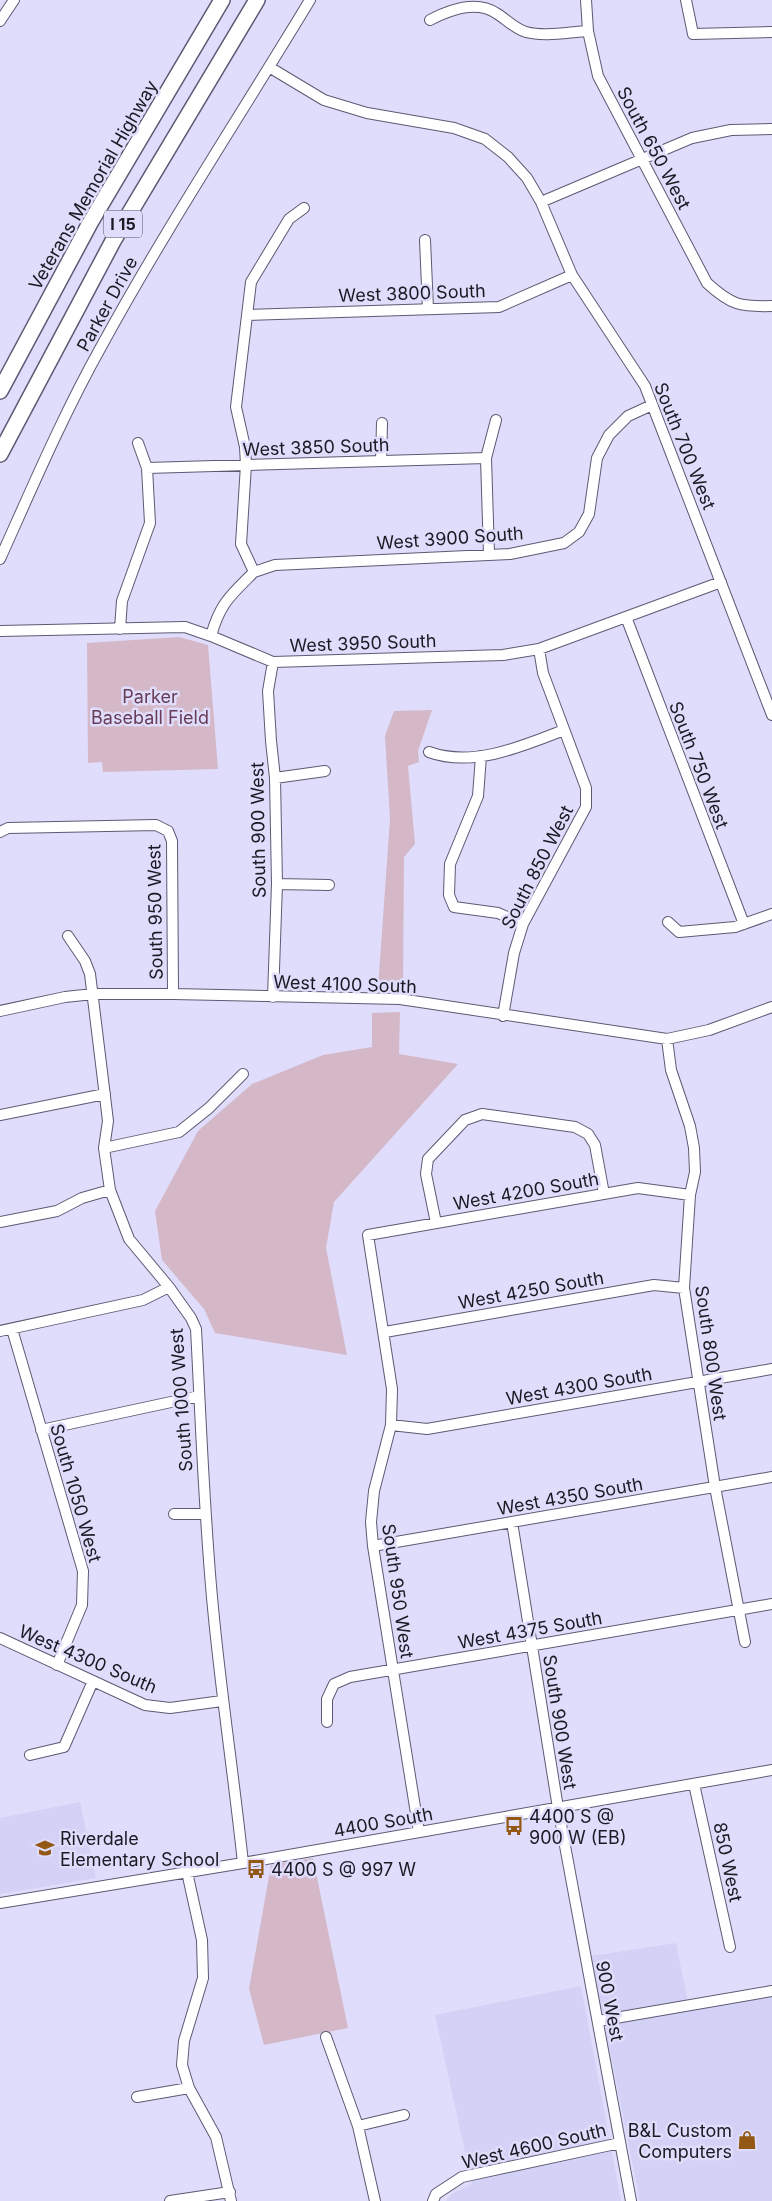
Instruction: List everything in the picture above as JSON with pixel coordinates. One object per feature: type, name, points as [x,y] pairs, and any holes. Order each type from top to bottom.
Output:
[{"type":"highway","name":"Veterans Memorial Highway","points":[[0,391],[90,224],[222,0]]},
{"type":"highway","name":"I 15","points":[[0,454],[113,241],[257,0]]},
{"type":"street","points":[[0,21],[14,0]]},
{"type":"street","name":"Parker Drive","points":[[0,559],[51,448],[100,349],[177,213],[310,0]]},
{"type":"street","name":"South 650 West","points":[[586,0],[588,31],[598,76],[707,283],[724,299],[750,306],[772,306]]},
{"type":"street","points":[[686,0],[693,34],[772,32]]},
{"type":"street","points":[[430,20],[448,10],[482,6],[494,11],[523,31],[537,34],[588,31]]},
{"type":"street","name":"South 700 West","points":[[269,67],[324,100],[367,113],[454,128],[485,139],[508,157],[527,178],[541,202],[572,275],[644,386],[772,715]]},
{"type":"street","points":[[541,202],[692,138],[731,130],[772,129]]},
{"type":"street","points":[[211,636],[217,614],[225,602],[254,572],[241,544],[246,465],[236,407],[251,282],[289,219],[304,208]]},
{"type":"street","points":[[424,240],[428,309]]},
{"type":"street","name":"West 3800 South","points":[[247,315],[499,307],[572,275]]},
{"type":"street","name":"West 3900 South","points":[[254,572],[275,565],[510,554],[564,542],[579,532],[589,514],[597,458],[609,435],[628,416],[652,405]]},
{"type":"street","points":[[489,554],[486,458],[496,420]]},
{"type":"street","points":[[381,461],[382,423]]},
{"type":"street","points":[[120,628],[122,601],[150,523],[147,468],[138,443]]},
{"type":"street","name":"West 3850 South","points":[[147,468],[486,458]]},
{"type":"street","name":"West 3950 South","points":[[0,631],[185,627],[273,662],[503,655],[539,649],[721,582]]},
{"type":"street","name":"South 750 West","points":[[626,617],[744,924]]},
{"type":"street","name":"South 850 West","points":[[503,1016],[514,954],[522,924],[586,807],[586,788],[542,673],[539,649]]},
{"type":"street","name":"South 900 West","points":[[273,662],[268,691],[275,778],[277,884],[273,997]]},
{"type":"street","points":[[429,752],[441,756],[481,756],[505,752],[564,730]]},
{"type":"street","points":[[481,756],[478,796],[450,864],[449,895],[454,907],[498,914],[522,924]]},
{"type":"street","points":[[275,778],[325,771]]},
{"type":"street","name":"South 950 West","points":[[0,832],[8,828],[156,825],[168,831],[172,841],[173,994]]},
{"type":"street","points":[[277,884],[329,885]]},
{"type":"street","points":[[668,922],[679,932],[735,927],[772,914]]},
{"type":"street","name":"South 1000 West","points":[[68,936],[88,967],[93,994],[108,1121],[104,1148],[110,1190],[129,1239],[169,1287],[196,1328],[205,1514],[222,1701],[244,1863]]},
{"type":"street","name":"West 4100 South","points":[[0,1011],[65,997],[93,994],[400,999],[503,1016],[667,1038],[709,1030],[772,1007]]},
{"type":"street","name":"South 800 West","points":[[667,1038],[670,1070],[690,1126],[694,1148],[695,1172],[690,1195],[684,1288],[715,1487],[745,1642]]},
{"type":"street","points":[[104,1148],[179,1132],[209,1108],[243,1074]]},
{"type":"street","points":[[0,1115],[105,1094]]},
{"type":"street","points":[[436,1223],[426,1174],[428,1159],[465,1120],[482,1114],[575,1127],[588,1134],[595,1145],[604,1194]]},
{"type":"street","name":"West 4200 South","points":[[368,1235],[638,1188],[690,1195]]},
{"type":"street","points":[[0,1222],[57,1211],[82,1198],[110,1190]]},
{"type":"street","name":"South 950 West","points":[[368,1235],[385,1332],[392,1389],[391,1425],[374,1490],[371,1522],[373,1546],[419,1832]]},
{"type":"street","name":"West 4250 South","points":[[385,1332],[654,1286],[684,1288]]},
{"type":"street","points":[[0,1331],[143,1300],[169,1287]]},
{"type":"street","name":"South 1050 West","points":[[12,1329],[83,1571],[82,1605],[57,1665]]},
{"type":"street","name":"West 4300 South","points":[[391,1425],[427,1430],[772,1369]]},
{"type":"street","points":[[41,1430],[199,1396]]},
{"type":"street","name":"West 4350 South","points":[[373,1546],[772,1477]]},
{"type":"street","points":[[174,1514],[205,1514]]},
{"type":"street","name":"South 900 West","points":[[512,1522],[558,1808]]},
{"type":"street","name":"West 4375 South","points":[[327,1722],[327,1698],[334,1684],[350,1677],[772,1604]]},
{"type":"street","name":"West 4300 South","points":[[1,1639],[145,1705],[170,1708],[222,1701]]},
{"type":"street","points":[[30,1756],[64,1747],[93,1681]]},
{"type":"street","name":"4400 South","points":[[0,1903],[244,1863],[772,1770]]},
{"type":"street","name":"850 West","points":[[694,1784],[730,1947]]},
{"type":"street","name":"900 West","points":[[558,1808],[631,2201]]},
{"type":"street","points":[[170,2201],[230,2196],[216,2137],[189,2088],[182,2065],[184,2041],[203,1978],[202,1940],[187,1872]]},
{"type":"street","points":[[598,2022],[772,1991]]},
{"type":"street","points":[[326,2037],[358,2126],[375,2201]]},
{"type":"street","points":[[137,2097],[189,2088]]},
{"type":"street","points":[[358,2126],[404,2114]]},
{"type":"street","name":"West 4600 South","points":[[433,2201],[436,2194],[462,2177],[620,2143]]},
{"type":"shaded area","name":"Riverdale Elementary School","points":[[80,1802],[96,1878],[0,1894],[0,1818]]},
{"type":"shaded area","points":[[676,1943],[688,2003],[772,1988],[772,2201],[640,2201],[591,1956]]},
{"type":"shaded area","points":[[581,1986],[621,2201],[446,2201],[453,2193],[472,2184],[435,2015]]},
{"type":"green space","name":"Parker Baseball Field","points":[[179,637],[208,645],[218,769],[103,772],[102,762],[88,763],[87,643]]},
{"type":"green space","points":[[432,710],[418,751],[419,762],[408,766],[415,844],[404,857],[403,990],[378,988],[390,819],[385,736],[394,711]]},
{"type":"green space","points":[[400,1012],[399,1054],[458,1064],[334,1202],[326,1248],[347,1355],[215,1333],[204,1309],[162,1260],[155,1211],[198,1131],[252,1084],[323,1055],[372,1047],[372,1013]]},
{"type":"green space","points":[[313,1858],[348,2028],[264,2045],[249,1989],[271,1865]]},
{"type":"place","name":"4400 S @ 900 W (EB)","points":[[514,1826]]},
{"type":"place","name":"Riverdale Elementary School","points":[[45,1848]]},
{"type":"place","name":"4400 S @ 997 W","points":[[256,1869]]},
{"type":"place","name":"B&L Custom Computers","points":[[747,2140]]}]
